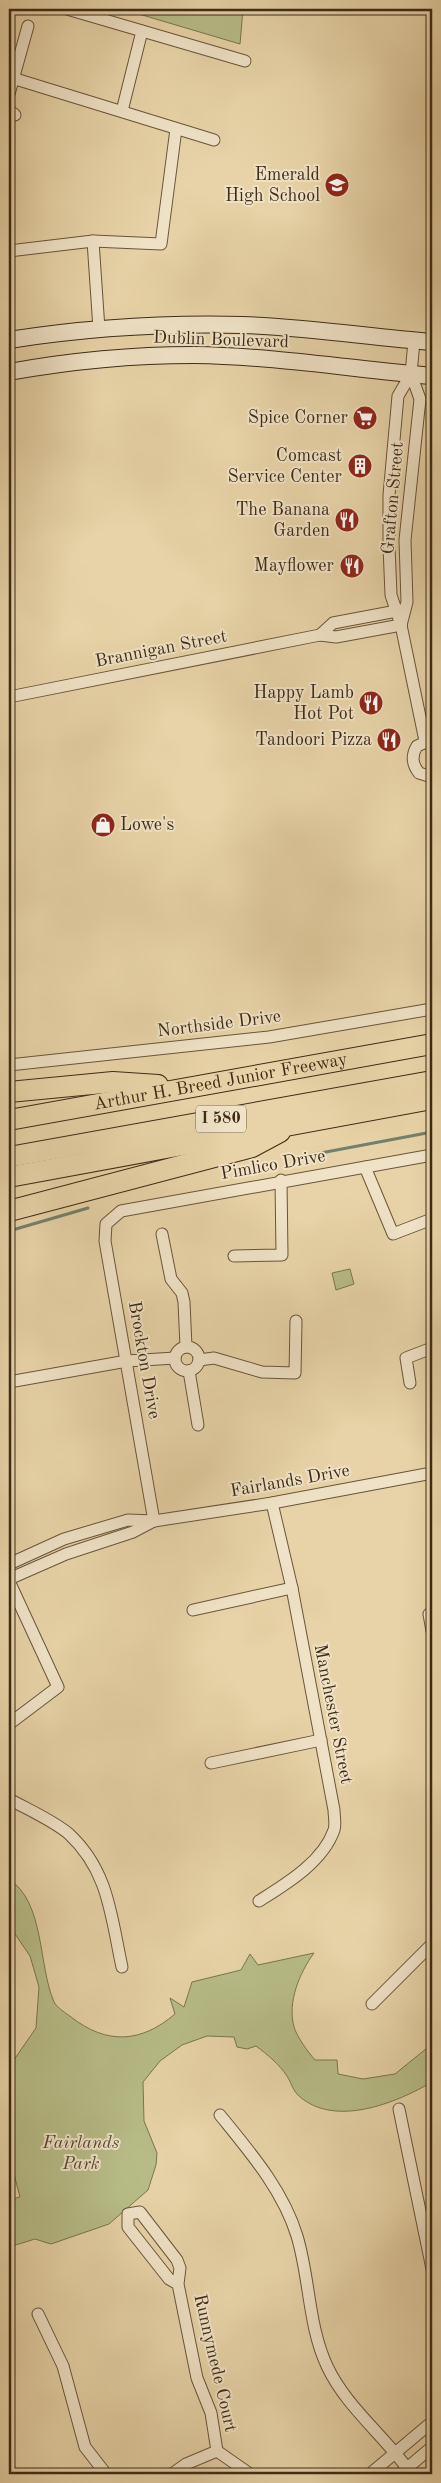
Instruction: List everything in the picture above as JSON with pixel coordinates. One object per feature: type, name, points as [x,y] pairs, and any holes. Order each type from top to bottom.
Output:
[{"type":"highway","name":"Arthur H. Breed Junior Freeway","points":[[9,1120],[187,1086],[432,1044]]},
{"type":"highway","name":"I 580","points":[[9,1157],[432,1081]]},
{"type":"highway","points":[[9,1092],[114,1082],[187,1086]]},
{"type":"highway","name":"I 580","points":[[9,1176],[432,1098]]},
{"type":"highway","points":[[9,1211],[252,1147],[294,1124]]},
{"type":"main road","name":"Dublin Boulevard","points":[[9,340],[99,329],[196,325],[244,326],[432,342]]},
{"type":"main road","name":"Dublin Boulevard","points":[[9,372],[100,359],[195,356],[252,358],[432,376]]},
{"type":"street","points":[[67,9],[88,12],[142,31],[245,60]]},
{"type":"street","points":[[9,94],[11,78],[28,26]]},
{"type":"street","points":[[122,111],[142,31]]},
{"type":"street","points":[[11,78],[214,140]]},
{"type":"street","points":[[9,251],[93,241],[161,244],[176,129]]},
{"type":"street","points":[[93,241],[99,329]]},
{"type":"street","name":"Grafton Street","points":[[401,610],[407,602],[405,540],[420,399],[411,374],[414,341]]},
{"type":"street","name":"Grafton Street","points":[[411,374],[398,396],[389,495],[391,595],[401,610],[401,625],[429,741]]},
{"type":"street","name":"Brannigan Street","points":[[320,635],[333,623],[401,610]]},
{"type":"street","name":"Brannigan Street","points":[[9,697],[320,635],[336,637],[401,625]]},
{"type":"street","points":[[429,741],[414,751],[413,763],[419,773],[432,777]]},
{"type":"street","name":"Northside Drive","points":[[9,1065],[269,1037],[432,1009]]},
{"type":"street","name":"Pimlico Drive","points":[[120,1211],[281,1180],[432,1155]]},
{"type":"street","points":[[365,1167],[393,1234],[432,1219]]},
{"type":"street","points":[[234,1256],[282,1255],[281,1180]]},
{"type":"street","name":"Brockton Drive","points":[[120,1211],[106,1224],[106,1241],[154,1521]]},
{"type":"street","points":[[162,1234],[171,1279],[182,1293],[184,1302],[186,1347]]},
{"type":"street","points":[[199,1360],[214,1358],[262,1372],[295,1374],[296,1321]]},
{"type":"street","points":[[186,1347],[194,1349],[199,1360],[196,1367],[189,1371],[179,1368],[175,1358],[177,1352],[186,1347]]},
{"type":"street","points":[[410,1384],[406,1358],[432,1348]]},
{"type":"street","points":[[9,1382],[127,1361],[175,1358]]},
{"type":"street","points":[[189,1371],[198,1425]]},
{"type":"street","name":"Fairlands Drive","points":[[9,1564],[64,1539],[128,1520],[154,1521],[272,1503],[432,1473]]},
{"type":"street","name":"Manchester Street","points":[[259,1900],[284,1886],[318,1857],[335,1829],[334,1810],[292,1588],[272,1503]]},
{"type":"street","name":"Fairlands Drive","points":[[9,1580],[66,1554],[133,1532],[154,1521]]},
{"type":"street","points":[[9,1580],[58,1687],[9,1724]]},
{"type":"street","points":[[193,1610],[292,1588]]},
{"type":"street","points":[[429,1614],[432,1631]]},
{"type":"street","points":[[211,1763],[321,1740]]},
{"type":"street","points":[[9,1799],[68,1833],[93,1860],[105,1886],[122,1967]]},
{"type":"street","points":[[372,2004],[432,1944]]},
{"type":"street","points":[[399,2109],[432,2269]]},
{"type":"street","points":[[220,2115],[267,2174],[298,2236],[316,2337],[327,2367],[342,2392],[396,2453],[403,2471],[432,2447]]},
{"type":"street","name":"Runnymede Court","points":[[178,2284],[169,2279],[128,2227],[128,2214],[140,2212],[177,2260],[180,2268],[178,2284],[197,2378],[211,2414],[217,2451]]},
{"type":"street","points":[[38,2314],[63,2366],[85,2447],[106,2474]]},
{"type":"street","points":[[370,2474],[432,2422]]},
{"type":"street","points":[[172,2474],[186,2464],[217,2451],[250,2474]]},
{"type":"green space","points":[[122,9],[243,9],[240,44]]},
{"type":"green space","points":[[350,1269],[354,1284],[336,1290],[332,1273]]},
{"type":"green space","name":"Fairlands Park","points":[[9,1879],[21,1890],[29,1903],[35,1919],[45,1971],[54,2002],[84,2026],[111,2036],[137,2035],[162,2024],[175,2014],[170,1998],[184,2007],[192,1982],[241,1970],[250,1954],[258,1965],[314,1953],[304,1969],[296,1988],[292,2017],[298,2035],[315,2060],[337,2060],[338,2074],[363,2079],[395,2074],[427,2048],[432,2039],[432,2082],[401,2098],[366,2109],[330,2110],[314,2105],[299,2096],[287,2076],[269,2056],[256,2046],[247,2049],[237,2047],[234,2037],[207,2036],[182,2045],[160,2061],[143,2082],[144,2121],[157,2153],[156,2165],[148,2190],[109,2224],[51,2244],[35,2239],[9,2247],[9,2200],[20,2197],[9,2155],[12,2131],[9,2113],[13,2101],[9,2067],[36,2028],[39,1987],[30,1956],[13,1931],[9,1930]]},
{"type":"waterway","points":[[294,1158],[432,1132]]},
{"type":"waterway","points":[[9,1231],[88,1208]]},
{"type":"place","name":"Emerald High School","points":[[337,185]]},
{"type":"place","name":"Spice Corner","points":[[365,418]]},
{"type":"place","name":"Comcast Service Center","points":[[360,466]]},
{"type":"place","name":"The Banana Garden","points":[[347,520]]},
{"type":"place","name":"Mayflower","points":[[352,566]]},
{"type":"place","name":"Happy Lamb Hot Pot","points":[[371,703]]},
{"type":"place","name":"Tandoori Pizza","points":[[389,740]]},
{"type":"place","name":"Lowe's","points":[[103,825]]}]
